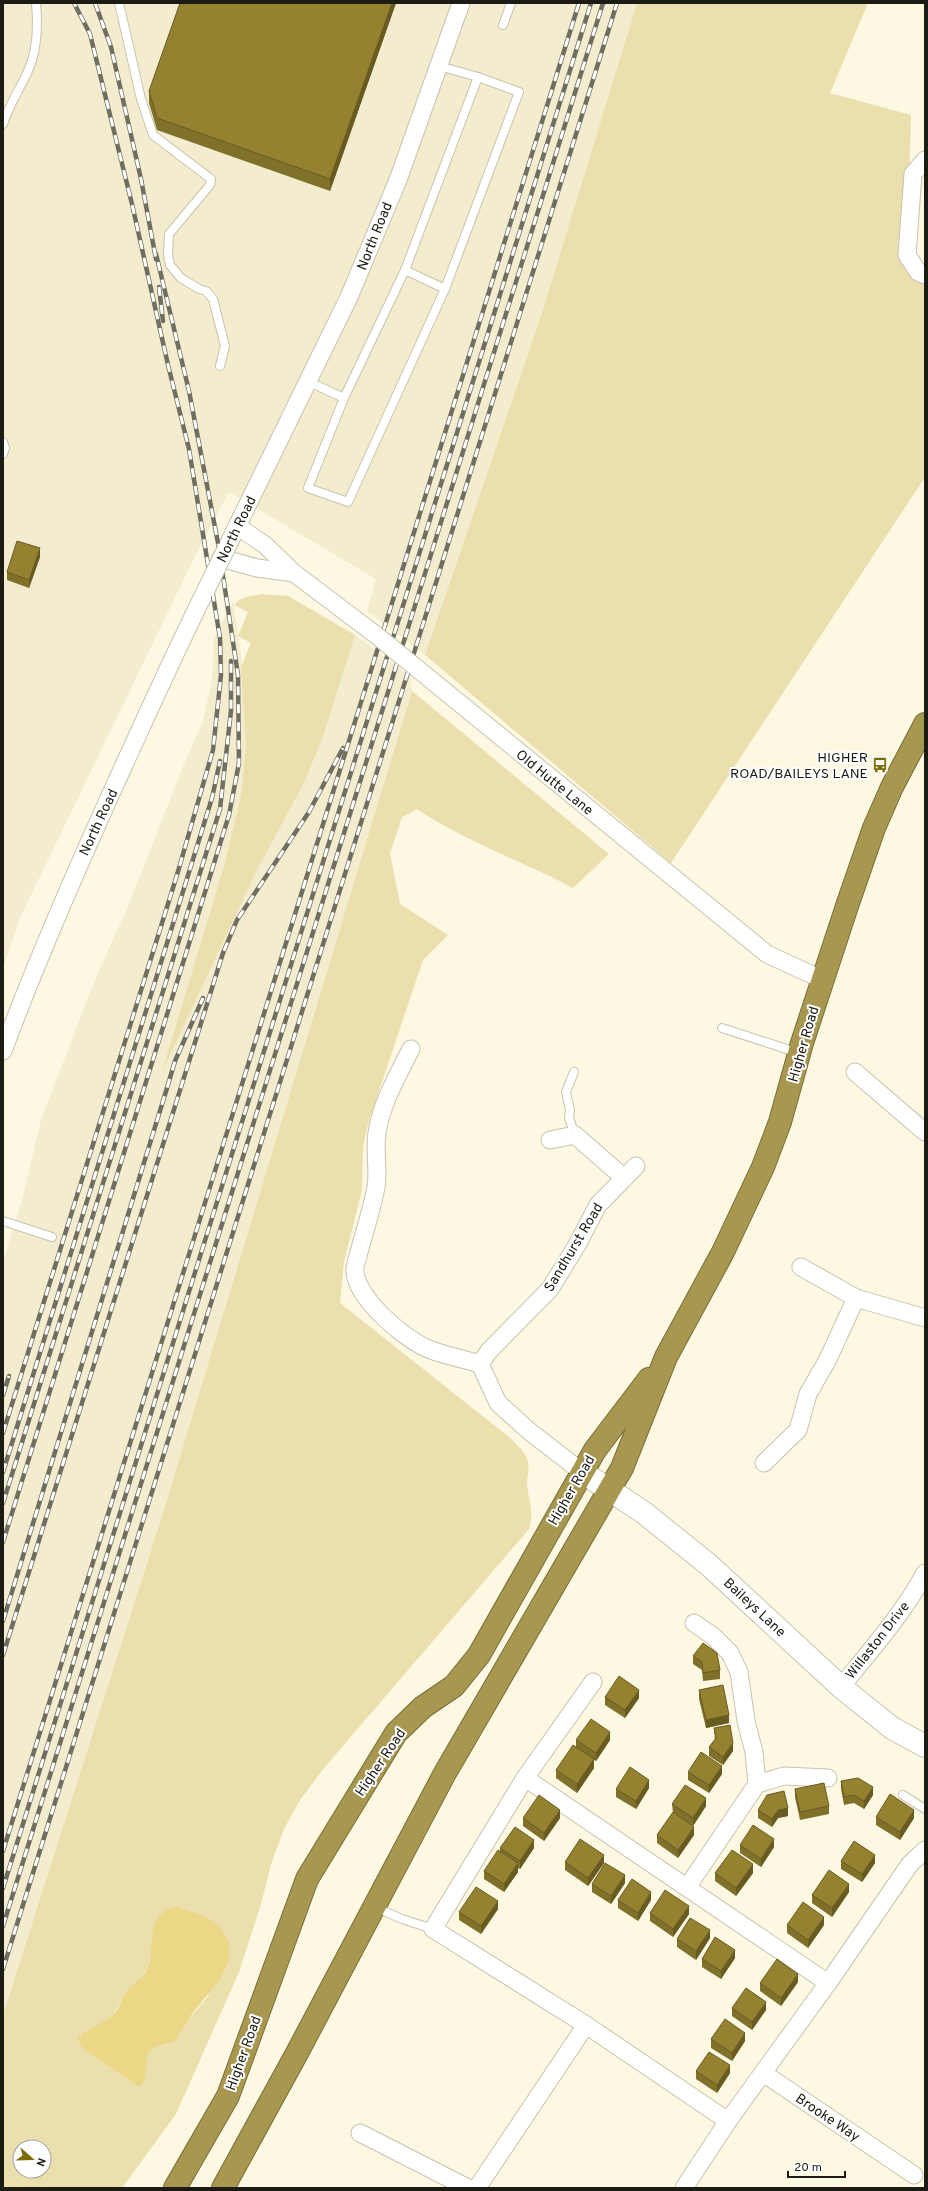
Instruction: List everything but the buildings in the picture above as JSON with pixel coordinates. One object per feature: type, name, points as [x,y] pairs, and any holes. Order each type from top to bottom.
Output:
[{"type":"highway","name":"Higher Road","points":[[223,2188],[297,2053],[445,1773],[622,1468],[666,1357],[723,1252],[760,1173],[780,1122],[823,980],[874,828],[892,787],[925,724]]},
{"type":"highway","name":"Higher Road","points":[[175,2188],[228,2096],[307,1879],[396,1733],[423,1707],[454,1686],[479,1655],[595,1450],[666,1357]]},
{"type":"street","name":"North Road","points":[[3,1051],[26,988],[71,880],[177,648],[225,556],[236,526],[309,382],[349,297],[398,180],[461,3]]},
{"type":"street","points":[[925,160],[913,174],[907,255],[918,272],[925,275]]},
{"type":"street","name":"Old Hutte Lane","points":[[236,526],[265,545],[294,573],[376,635],[767,954],[823,980]]},
{"type":"street","name":"Old Hutte Lane","points":[[225,556],[257,568],[294,573]]},
{"type":"street","points":[[411,1049],[391,1089],[377,1131],[375,1154],[378,1180],[354,1271],[357,1282],[362,1293],[372,1306],[418,1344],[430,1350],[480,1364],[498,1403],[528,1432],[582,1472]]},
{"type":"street","points":[[855,1072],[925,1132]]},
{"type":"street","points":[[550,1140],[575,1135],[623,1178]]},
{"type":"street","name":"Sandhurst Road","points":[[480,1364],[489,1351],[550,1289],[577,1245],[598,1205],[636,1166]]},
{"type":"street","points":[[802,1267],[856,1298],[925,1317]]},
{"type":"street","points":[[764,1463],[798,1430],[808,1394],[828,1359],[856,1298]]},
{"type":"street","name":"Baileys Lane","points":[[582,1472],[642,1512],[709,1565],[841,1687],[892,1728],[925,1746]]},
{"type":"street","name":"Willaston Drive","points":[[841,1687],[882,1636],[918,1586],[925,1573]]},
{"type":"street","points":[[694,1624],[713,1636],[730,1652],[739,1672],[746,1721],[754,1752],[757,1784]]},
{"type":"street","points":[[593,1682],[525,1778],[433,1929],[586,2025],[728,2122]]},
{"type":"street","points":[[688,1886],[757,1784],[784,1776],[828,1778]]},
{"type":"street","points":[[525,1778],[688,1886],[828,1983]]},
{"type":"street","points":[[684,2188],[728,2122],[828,1983],[910,1864],[925,1850]]},
{"type":"street","points":[[477,2188],[586,2025]]},
{"type":"street","name":"Brooke Way","points":[[763,2073],[914,2175]]},
{"type":"street","points":[[360,2133],[468,2188]]},
{"type":"lane","points":[[3,124],[5,108],[29,70],[38,29],[36,3]]},
{"type":"lane","points":[[119,3],[141,98],[153,135],[211,179],[210,185],[169,234],[168,244],[170,265],[181,278],[199,289],[206,291],[213,299],[225,346],[220,366]]},
{"type":"lane","points":[[503,25],[511,3]]},
{"type":"lane","points":[[439,66],[478,77],[519,92],[445,288],[348,502],[308,488],[344,398],[405,270],[478,77]]},
{"type":"lane","points":[[405,270],[445,288]]},
{"type":"lane","points":[[309,382],[344,398]]},
{"type":"lane","points":[[3,442],[5,448],[3,454]]},
{"type":"lane","points":[[722,1028],[800,1053]]},
{"type":"lane","points":[[574,1072],[566,1092],[570,1110],[569,1118],[575,1135]]},
{"type":"lane","points":[[3,1221],[52,1237]]},
{"type":"lane","points":[[904,1795],[925,1808]]},
{"type":"lane","points":[[374,1906],[402,1919],[433,1929]]},
{"type":"shaded area","points":[[3,3],[637,3],[541,316],[425,655],[367,611],[376,579],[229,492],[198,550],[19,920],[3,969]]},
{"type":"shaded area","points":[[637,3],[868,3],[830,93],[911,115],[907,255],[925,272],[925,477],[671,863],[425,655],[541,316]]},
{"type":"shaded area","points":[[262,594],[288,596],[355,635],[323,737],[304,783],[256,872],[162,1072],[225,863],[241,795],[246,746],[241,667],[251,643],[238,636],[248,612],[234,605],[250,596]]},
{"type":"shaded area","points":[[233,601],[247,696],[246,746],[241,795],[226,863],[256,871],[304,783],[323,737],[355,635],[410,676],[412,691],[162,1516],[3,2015],[3,1261],[23,1197],[41,1120],[94,982],[129,904],[184,764],[203,721],[212,681],[214,639]]},
{"type":"shaded area","points":[[412,691],[609,854],[573,888],[474,841],[417,809],[402,817],[390,853],[400,904],[448,935],[423,960],[368,1124],[363,1147],[362,1190],[344,1262],[340,1303],[509,1437],[522,1451],[526,1456],[528,1463],[527,1483],[531,1505],[531,1522],[529,1529],[324,1768],[300,1800],[284,1829],[272,1861],[261,1904],[239,1972],[176,2114],[122,2188],[3,2188],[3,2015],[162,1516]],"holes":[[[151,1953],[209,1995],[168,2044],[155,2047],[148,2053],[141,2085],[136,2085],[81,2047],[80,2035],[100,2025],[114,2014],[127,1991],[141,1977],[148,1967]]]},
{"type":"shaded area","points":[[178,1907],[212,1921],[223,1932],[228,1942],[230,1953],[228,1963],[223,1974],[193,2013],[174,2042],[155,2047],[148,2053],[144,2080],[141,2086],[136,2085],[81,2047],[78,2038],[86,2031],[110,2018],[116,2012],[130,1987],[144,1974],[148,1967],[153,1930],[160,1915],[167,1910]]},
{"type":"railway","points":[[3,1433],[177,875],[213,750],[221,675],[220,638],[189,449],[168,365],[132,204],[90,34],[74,3]]},
{"type":"railway","points":[[95,3],[111,47],[141,179],[156,259]]},
{"type":"railway","points":[[3,1851],[579,3]]},
{"type":"railway","points":[[3,1888],[591,3]]},
{"type":"railway","points":[[3,1926],[603,3]]},
{"type":"railway","points":[[3,1969],[617,3]]},
{"type":"railway","points":[[3,1542],[229,815],[239,763],[238,675],[218,543],[189,391],[156,254]]},
{"type":"railway","points":[[159,287],[163,321]]},
{"type":"railway","points":[[3,1503],[220,809],[231,711],[231,661]]},
{"type":"railway","points":[[3,1655],[223,953],[237,920],[309,812],[343,748]]},
{"type":"railway","points":[[3,1472],[212,798],[220,761]]},
{"type":"railway","points":[[3,1621],[175,1061],[203,998]]},
{"type":"railway","points":[[3,1395],[9,1376]]},
{"type":"place","name":"HIGHER ROAD/BAILEYS LANE","points":[[880,765]]}]
